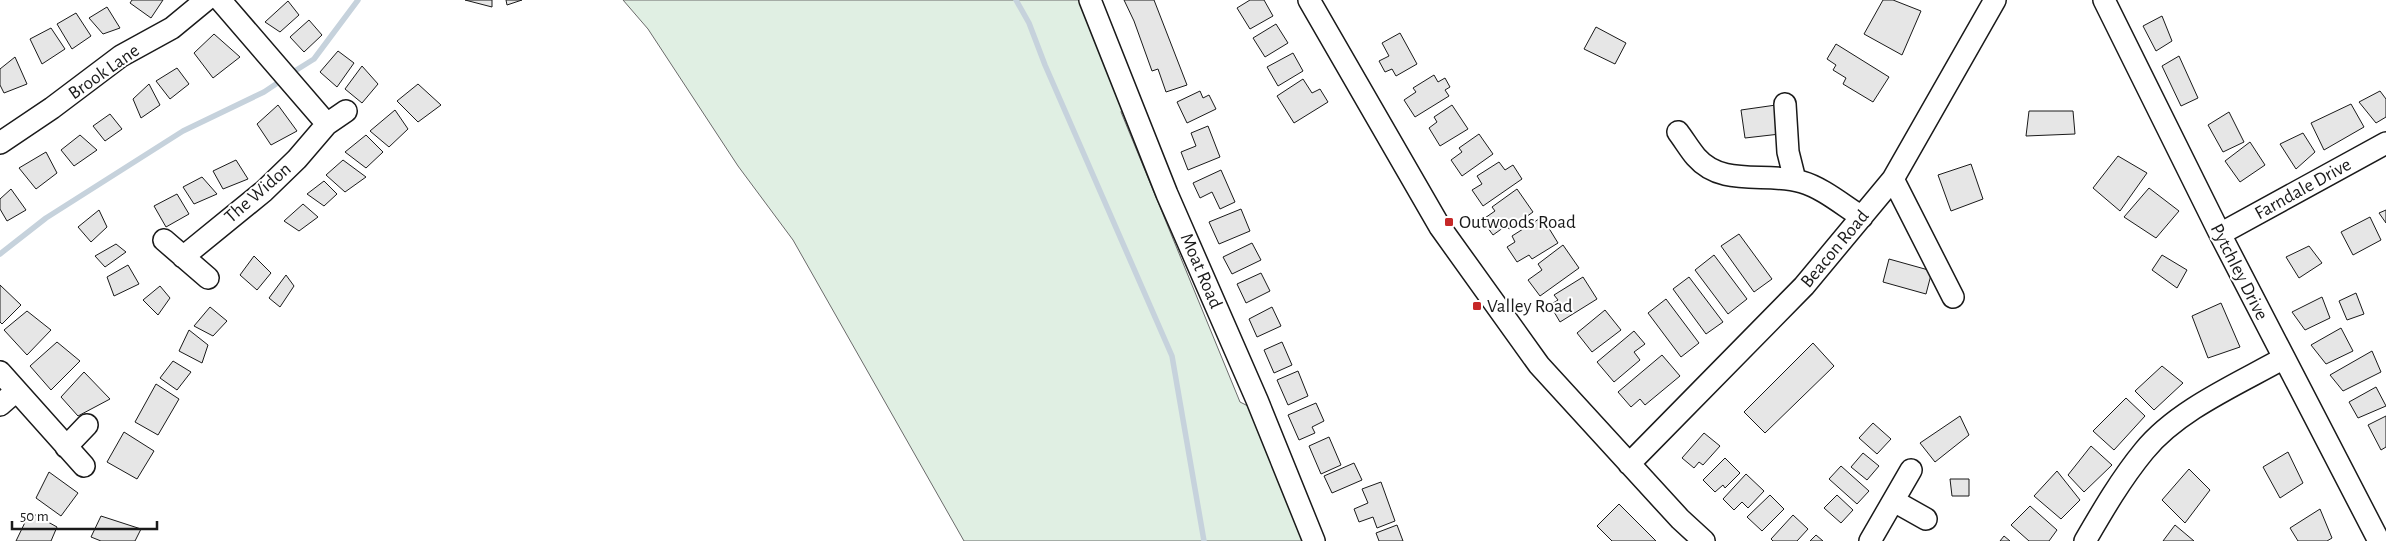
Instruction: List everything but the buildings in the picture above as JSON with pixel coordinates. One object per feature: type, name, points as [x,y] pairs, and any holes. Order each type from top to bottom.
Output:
[{"type":"street","name":"Brook Lane","points":[[0,142],[52,108],[121,56],[172,28],[206,0]]},
{"type":"street","points":[[220,0],[327,124]]},
{"type":"street","name":"Moat Road","points":[[1090,0],[1167,194],[1257,400],[1314,541]]},
{"type":"street","points":[[1310,0],[1440,227],[1539,365],[1629,464],[1704,541]]},
{"type":"street","name":"Beacon Road","points":[[1629,464],[1804,286],[1893,179],[1995,0]]},
{"type":"street","name":"Pytchley Drive","points":[[2104,0],[2220,234],[2379,541]]},
{"type":"street","points":[[1785,104],[1788,152],[1795,180]]},
{"type":"street","name":"The Widon","points":[[183,257],[264,191],[297,159],[327,124],[346,111]]},
{"type":"street","points":[[1678,132],[1697,158],[1712,171],[1734,177],[1780,176],[1805,182],[1862,217]]},
{"type":"street","name":"Farndale Drive","points":[[2220,234],[2386,143]]},
{"type":"street","points":[[1893,179],[1953,297]]},
{"type":"street","points":[[164,240],[208,278]]},
{"type":"street","points":[[2095,536],[2145,450],[2170,426],[2210,399],[2284,358]]},
{"type":"street","points":[[0,372],[84,466]]},
{"type":"street","points":[[0,405],[16,391]]},
{"type":"street","points":[[66,447],[87,425]]},
{"type":"street","points":[[1870,541],[1910,470]]},
{"type":"street","points":[[1894,501],[1926,519]]},
{"type":"green space","points":[[623,0],[1082,0],[1124,103],[1121,112],[1240,402],[1250,407],[1304,541],[964,541],[793,240],[738,166],[648,29]]},
{"type":"waterway","points":[[290,74],[314,59],[358,0]]},
{"type":"waterway","points":[[1016,0],[1029,23],[1045,65],[1172,356],[1204,541]]},
{"type":"waterway","points":[[0,254],[46,218],[183,131],[264,92],[282,80]]},
{"type":"place","name":"Outwoods Road","points":[[1449,222]]},
{"type":"place","name":"Valley Road","points":[[1477,306]]}]
